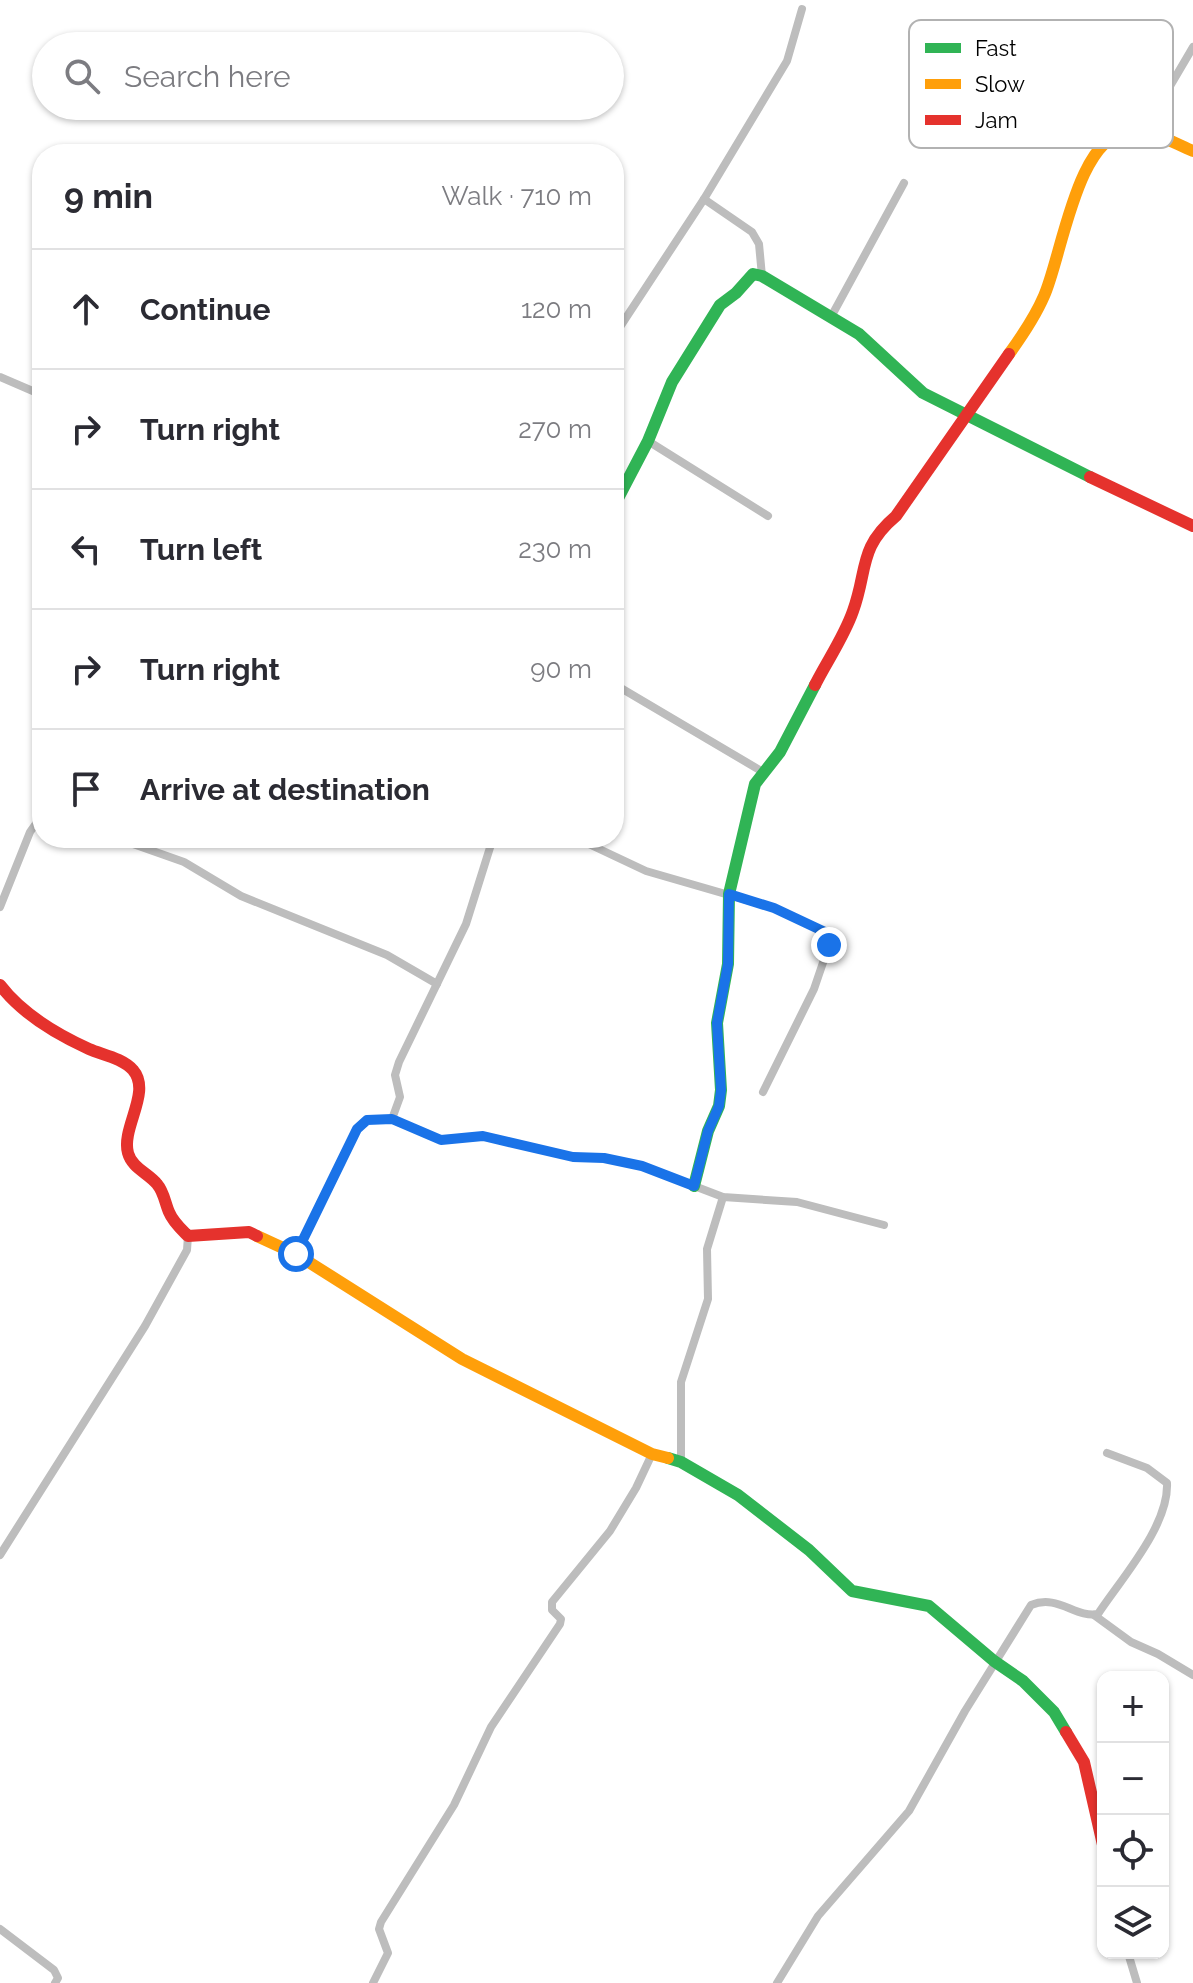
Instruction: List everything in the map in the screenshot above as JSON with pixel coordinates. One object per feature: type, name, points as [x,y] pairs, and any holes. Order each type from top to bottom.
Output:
[{"type":"street","points":[[624,321],[704,199],[787,61],[802,9]]},
{"type":"street","points":[[1173,81],[1193,47]]},
{"type":"street","points":[[1173,142],[1193,151]]},
{"type":"street","points":[[694,1186],[708,1131],[719,1106],[717,1023],[728,964],[729,894],[755,784],[780,752],[853,612],[866,554],[873,540],[879,530],[896,516],[1023,333],[1049,284],[1073,204],[1101,148]]},
{"type":"street","points":[[831,317],[904,183]]},
{"type":"street","points":[[704,199],[752,232],[759,244],[762,276]]},
{"type":"street","points":[[624,487],[648,441],[672,382],[720,305],[753,274],[762,276],[859,334],[923,393],[1193,526]]},
{"type":"street","points":[[0,377],[32,391]]},
{"type":"street","points":[[648,441],[768,516]]},
{"type":"street","points":[[624,690],[763,772]]},
{"type":"street","points":[[0,907],[32,829]]},
{"type":"street","points":[[144,848],[184,862],[241,896],[387,955],[437,984]]},
{"type":"street","points":[[392,1119],[400,1097],[395,1075],[399,1062],[466,924],[490,848]]},
{"type":"street","points":[[597,848],[646,871],[774,908],[825,932],[829,945],[814,989],[763,1092]]},
{"type":"street","points":[[0,985],[41,1022],[85,1048],[123,1063],[135,1073],[139,1086],[128,1126],[128,1153],[135,1165],[161,1188],[171,1216],[188,1236],[187,1250],[145,1326],[0,1555]]},
{"type":"street","points":[[296,1254],[357,1129],[367,1120],[392,1119],[441,1140],[483,1136],[573,1157],[604,1158],[642,1166],[723,1197],[797,1202],[884,1225]]},
{"type":"street","points":[[681,1462],[681,1382],[708,1299],[707,1249],[723,1197]]},
{"type":"street","points":[[188,1236],[249,1232],[296,1254],[462,1359],[652,1454],[681,1462],[738,1495],[809,1550],[852,1591],[929,1606],[994,1661],[1023,1681],[1054,1712],[1084,1762],[1097,1819]]},
{"type":"street","points":[[1094,1615],[1155,1528],[1167,1490],[1164,1479],[1147,1468],[1107,1453]]},
{"type":"street","points":[[373,1983],[388,1953],[379,1929],[381,1922],[454,1805],[491,1727],[560,1624],[561,1619],[552,1610],[552,1602],[610,1531],[652,1454]]},
{"type":"street","points":[[777,1983],[818,1916],[909,1811],[994,1661],[1031,1605],[1041,1601],[1061,1603],[1094,1615],[1131,1642],[1193,1675]]},
{"type":"street","points":[[0,1929],[54,1970],[58,1978],[55,1983]]},
{"type":"street","points":[[1130,1959],[1137,1983]]},
{"type":"traffic: fast","points":[[624,487],[648,441],[672,382],[720,305],[753,274],[762,276],[859,334],[923,393],[1090,477]]},
{"type":"traffic: fast","points":[[694,1186],[708,1131],[719,1106],[717,1023],[728,964],[729,894],[755,784],[780,752],[815,685]]},
{"type":"traffic: fast","points":[[668,1458],[681,1462],[738,1495],[809,1550],[852,1591],[929,1606],[994,1661],[1023,1681],[1054,1712],[1066,1732]]},
{"type":"traffic: slow","points":[[1173,142],[1193,151]]},
{"type":"traffic: slow","points":[[1009,354],[1044,296],[1073,201],[1083,176],[1101,148]]},
{"type":"traffic: slow","points":[[257,1236],[296,1254],[462,1359],[652,1454],[668,1458]]},
{"type":"traffic: jam","points":[[815,685],[849,621],[875,539],[896,516],[1009,354]]},
{"type":"traffic: jam","points":[[1090,477],[1193,526]]},
{"type":"traffic: jam","points":[[0,985],[29,1014],[52,1030],[133,1070],[139,1089],[128,1133],[128,1153],[133,1163],[159,1187],[171,1216],[188,1236],[249,1232],[257,1236]]},
{"type":"traffic: jam","points":[[1066,1732],[1084,1762],[1097,1819]]},
{"type":"route","points":[[296,1254],[357,1129],[367,1120],[392,1119],[441,1140],[483,1136],[573,1157],[604,1158],[642,1166],[694,1186],[708,1131],[719,1106],[721,1090],[717,1023],[728,964],[729,894],[774,908],[825,932],[829,945]]}]
